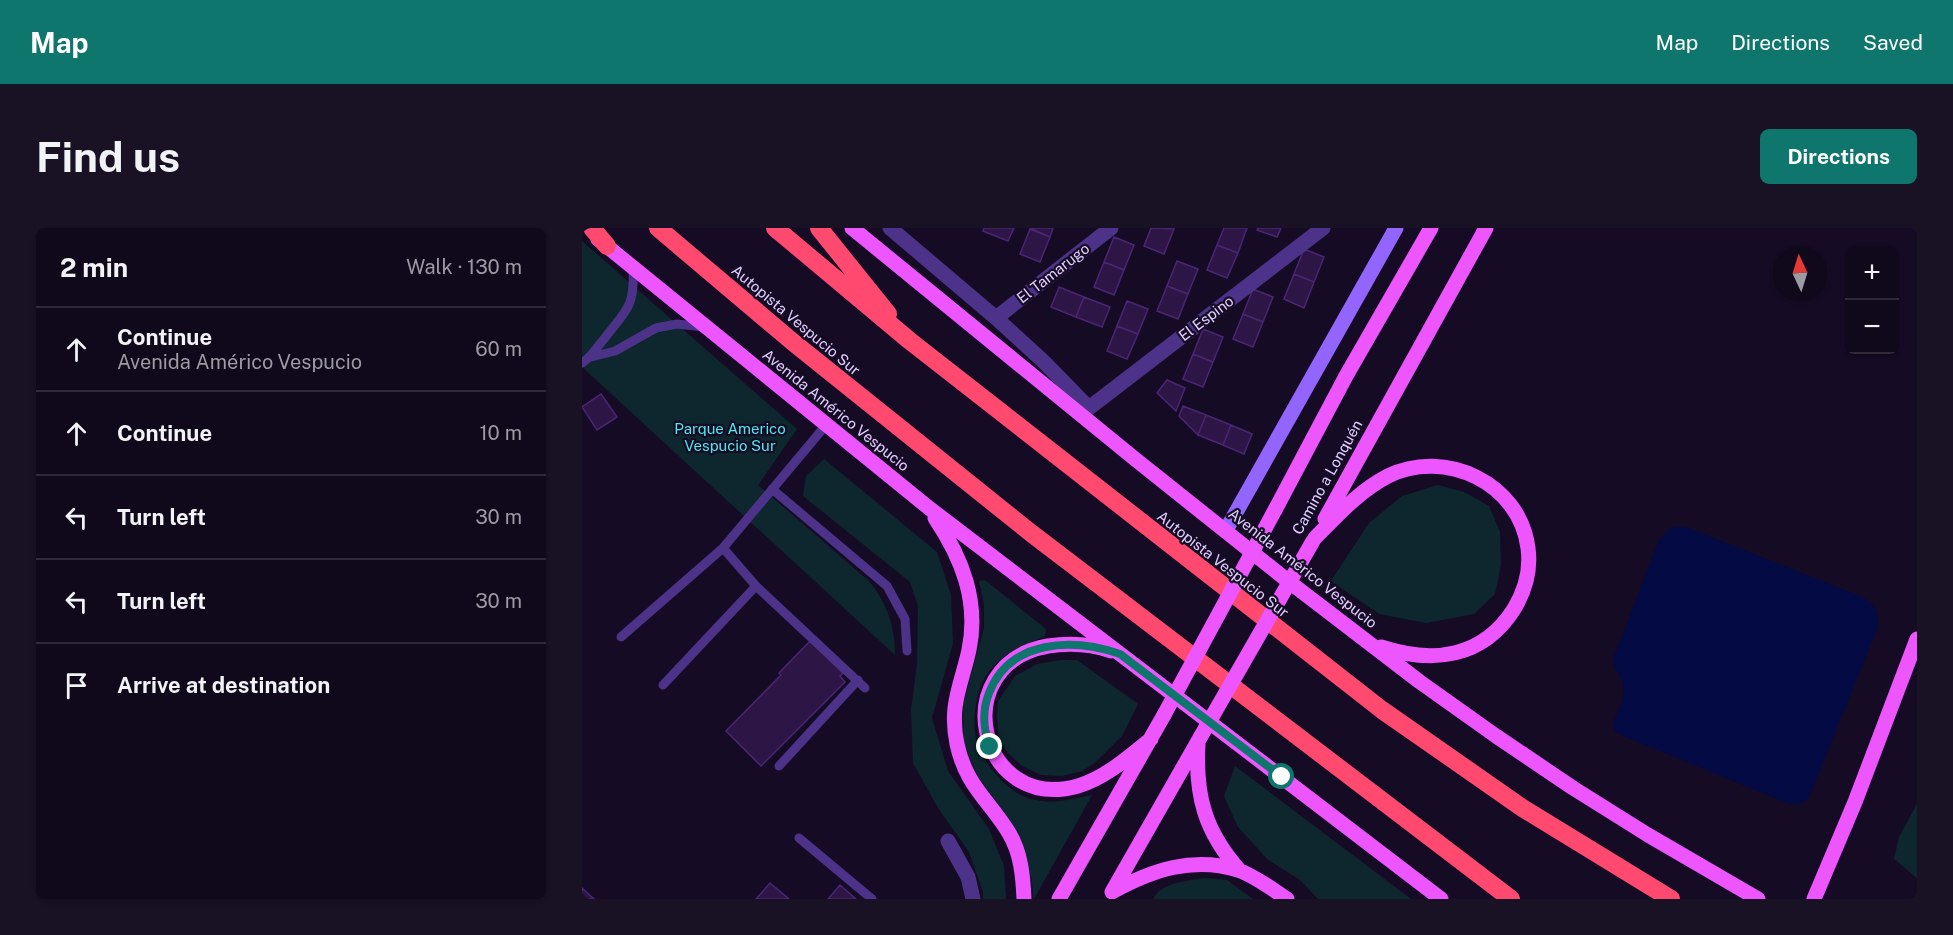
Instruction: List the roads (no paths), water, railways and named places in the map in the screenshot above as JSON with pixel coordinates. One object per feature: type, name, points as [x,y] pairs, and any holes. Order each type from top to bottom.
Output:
[{"type":"highway","points":[[592,228],[607,246]]},
{"type":"highway","name":"Autopista Vespucio Sur","points":[[658,228],[821,365],[1021,526],[1511,899]]},
{"type":"highway","name":"Autopista Vespucio Sur","points":[[774,228],[910,341],[1382,710],[1524,809],[1671,899]]},
{"type":"highway","points":[[819,228],[910,341]]},
{"type":"main road","name":"Avenida Américo Vespucio","points":[[584,228],[929,508],[1441,899]]},
{"type":"main road","name":"Avenida Américo Vespucio","points":[[852,228],[1135,459],[1372,645],[1496,736],[1573,788],[1648,836],[1758,899]]},
{"type":"main road","name":"Camino a Lonquén","points":[[1059,899],[1151,739],[1346,376],[1431,228]]},
{"type":"main road","name":"Camino a Lonquén","points":[[1110,895],[1314,539],[1486,228]]},
{"type":"main road","points":[[1089,408],[1135,459]]},
{"type":"main road","points":[[1314,539],[1344,507],[1375,484],[1401,471],[1428,466],[1454,468],[1478,477],[1505,500],[1521,523],[1528,545],[1528,573],[1517,604],[1508,619],[1496,632],[1473,647],[1447,654],[1413,655],[1372,645]]},
{"type":"main road","points":[[929,508],[959,561],[971,598],[972,632],[954,709],[957,743],[961,759],[975,788],[1000,820],[1014,843],[1022,869],[1024,899]]},
{"type":"main road","points":[[1814,899],[1855,802],[1917,639]]},
{"type":"main road","points":[[1120,654],[1071,644],[1040,648],[1014,660],[997,678],[987,698],[984,726],[988,740],[994,754],[1014,777],[1024,783],[1051,788],[1078,785],[1096,778],[1151,739]]},
{"type":"main road","points":[[1200,738],[1198,773],[1200,794],[1204,814],[1219,844],[1240,871],[1287,899]]},
{"type":"main road","points":[[1110,895],[1150,873],[1167,868],[1203,865],[1240,871]]},
{"type":"street","name":"El Tamarugo","points":[[996,318],[1111,228]]},
{"type":"street","name":"El Espino","points":[[1089,408],[1323,228]]},
{"type":"street","points":[[1226,531],[1396,228]]},
{"type":"street","points":[[898,230],[1043,361],[1089,408]]},
{"type":"street","points":[[948,841],[969,877],[974,899]]},
{"type":"lane","points":[[591,357],[603,339],[623,317],[630,303],[634,286],[633,268]]},
{"type":"lane","points":[[582,363],[591,357],[615,351],[656,328],[677,324],[704,327]]},
{"type":"lane","points":[[621,637],[723,548],[826,425]]},
{"type":"lane","points":[[772,489],[887,586],[905,619],[907,651]]},
{"type":"lane","points":[[723,548],[756,585],[865,688]]},
{"type":"lane","points":[[663,685],[756,585]]},
{"type":"lane","points":[[779,766],[858,680]]},
{"type":"lane","points":[[799,838],[872,899]]},
{"type":"park label","name":"Parque Americo Vespucio Sur","points":[[730,436]]}]
